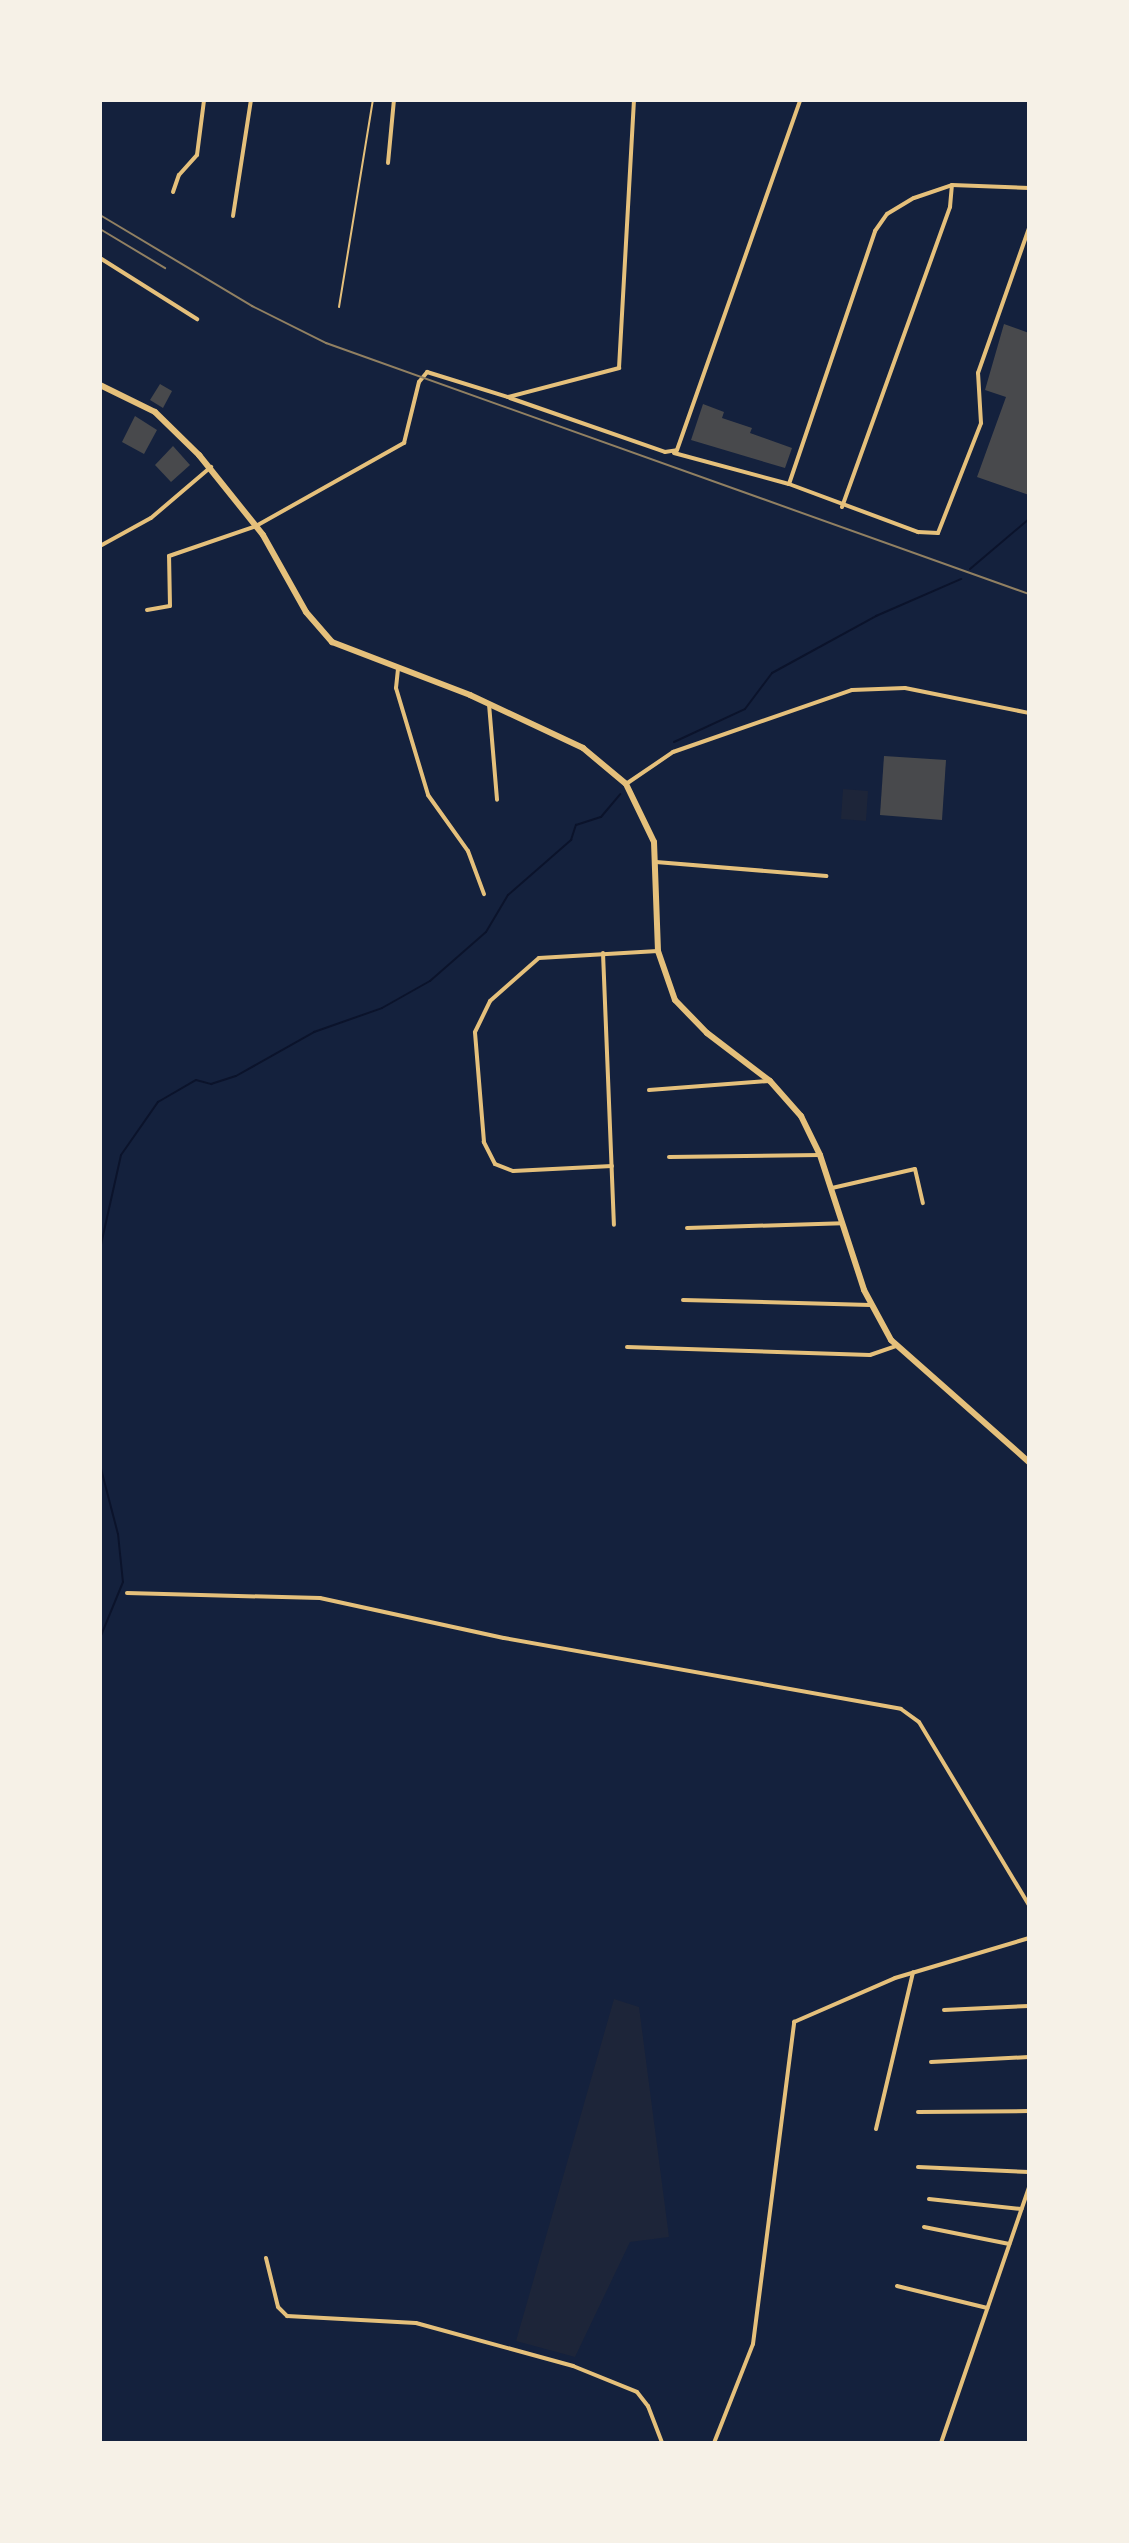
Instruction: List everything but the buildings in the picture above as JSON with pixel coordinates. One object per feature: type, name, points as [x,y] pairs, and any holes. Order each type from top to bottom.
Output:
[{"type":"main road","points":[[100,385],[162,417],[211,467],[256,526],[326,637],[489,704],[583,748],[626,784],[649,824],[656,862],[658,951],[666,983],[681,1009],[770,1081],[801,1116],[820,1155],[870,1305],[896,1346],[1029,1462]]},
{"type":"street","points":[[173,192],[179,175],[197,155],[204,100]]},
{"type":"street","points":[[233,216],[251,100]]},
{"type":"street","points":[[388,163],[394,100]]},
{"type":"street","points":[[508,397],[619,368],[623,359],[634,100]]},
{"type":"street","points":[[674,453],[800,100]]},
{"type":"street","points":[[789,484],[875,231],[896,207],[952,185],[1029,188]]},
{"type":"street","points":[[842,507],[950,207],[952,185]]},
{"type":"street","points":[[147,610],[170,606],[169,556],[256,526],[404,443],[419,382],[427,372],[674,453],[789,484],[842,507],[918,532],[941,530],[982,418],[980,367],[1029,228]]},
{"type":"street","points":[[100,258],[197,319]]},
{"type":"street","points":[[100,546],[151,518],[211,467]]},
{"type":"street","points":[[398,669],[396,688],[428,795],[468,851],[484,894]]},
{"type":"street","points":[[626,784],[683,747],[852,690],[894,687],[1029,713]]},
{"type":"street","points":[[489,704],[497,800]]},
{"type":"street","points":[[656,862],[826,876]]},
{"type":"street","points":[[612,1166],[513,1171],[495,1164],[484,1142],[475,1044],[483,1010],[532,962],[551,954],[658,951]]},
{"type":"street","points":[[603,953],[614,1225]]},
{"type":"street","points":[[649,1090],[770,1081]]},
{"type":"street","points":[[669,1157],[820,1155]]},
{"type":"street","points":[[831,1188],[915,1169],[923,1203]]},
{"type":"street","points":[[687,1228],[842,1223]]},
{"type":"street","points":[[683,1300],[870,1305]]},
{"type":"street","points":[[627,1347],[870,1355],[896,1346]]},
{"type":"street","points":[[127,1593],[320,1598],[504,1638],[901,1709],[919,1722],[1029,1905]]},
{"type":"street","points":[[714,2443],[753,2344],[794,2022],[913,1972],[1029,1938]]},
{"type":"street","points":[[876,2129],[913,1972]]},
{"type":"street","points":[[944,2010],[1029,2006]]},
{"type":"street","points":[[931,2062],[1029,2057]]},
{"type":"street","points":[[918,2112],[1029,2111]]},
{"type":"street","points":[[918,2167],[1029,2172]]},
{"type":"street","points":[[941,2443],[1029,2187]]},
{"type":"street","points":[[929,2199],[1021,2209]]},
{"type":"street","points":[[924,2227],[1009,2244]]},
{"type":"street","points":[[266,2258],[278,2307],[287,2316],[416,2323],[573,2366],[637,2392],[648,2406],[662,2443]]},
{"type":"street","points":[[897,2286],[987,2308]]},
{"type":"lane","points":[[339,307],[373,100]]},
{"type":"shaded area","points":[[843,789],[868,791],[866,821],[841,819]]},
{"type":"shaded area","points":[[614,1999],[639,2007],[669,2237],[630,2242],[575,2357],[516,2341]]},
{"type":"waterway","points":[[970,569],[1029,519]]},
{"type":"waterway","points":[[674,742],[745,709],[772,673],[876,616],[961,579]]},
{"type":"waterway","points":[[100,1249],[121,1155],[158,1102],[196,1080],[211,1084],[236,1076],[314,1032],[382,1008],[430,981],[486,932],[508,895],[571,840],[576,825],[601,817],[620,794]]},
{"type":"waterway","points":[[100,1465],[118,1534],[123,1582],[100,1638]]},
{"type":"railway","points":[[100,215],[252,306],[326,343],[1029,594]]},
{"type":"railway","points":[[100,229],[165,268]]}]
